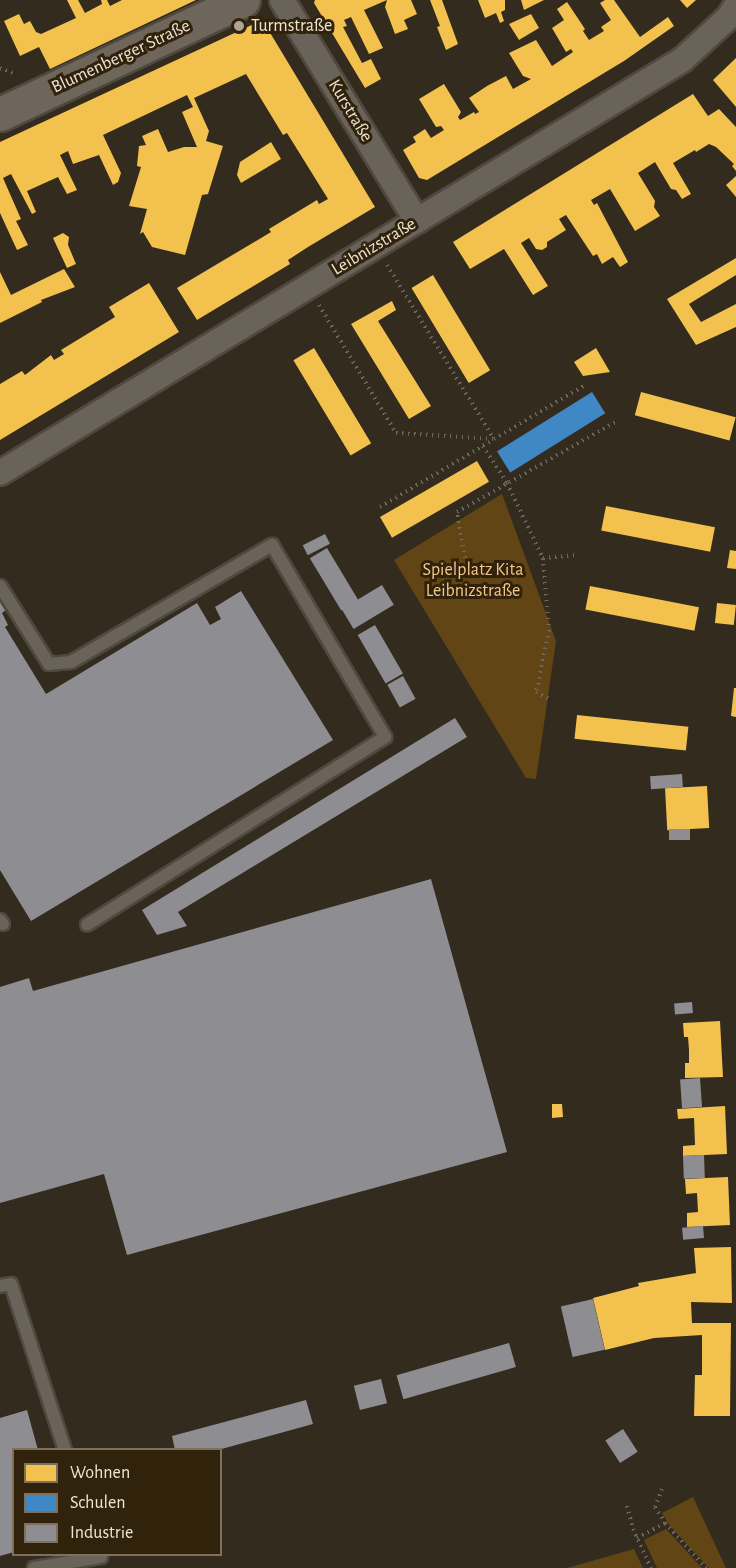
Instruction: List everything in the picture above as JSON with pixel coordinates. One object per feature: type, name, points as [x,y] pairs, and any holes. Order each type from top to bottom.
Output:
[{"type":"street","name":"Blumenberger Straße","points":[[0,114],[243,0]]},
{"type":"street","name":"Kurstraße","points":[[282,0],[417,221]]},
{"type":"street","name":"Leibnizstraße","points":[[0,473],[682,60],[729,16],[736,6]]},
{"type":"lane","points":[[0,586],[49,664],[71,662],[272,546],[385,737],[87,925]]},
{"type":"lane","points":[[0,1286],[11,1284],[65,1448]]},
{"type":"lane","points":[[34,1568],[102,1560]]},
{"type":"path","points":[[375,246],[494,439]]},
{"type":"path","points":[[308,287],[396,433],[494,439]]},
{"type":"path","points":[[380,507],[586,384]]},
{"type":"path","points":[[466,564],[456,512],[617,421]]},
{"type":"path","points":[[483,446],[507,483],[543,558],[549,630],[536,692],[550,699]]},
{"type":"path","points":[[543,558],[579,555]]},
{"type":"path","points":[[662,1489],[655,1507],[665,1523],[705,1568]]},
{"type":"path","points":[[627,1506],[637,1538],[651,1568]]},
{"type":"path","points":[[637,1538],[665,1523]]},
{"type":"green space","name":"Spielplatz Kita Leibnizstraße","points":[[502,494],[556,641],[536,779],[526,778],[394,560]]},
{"type":"green space","points":[[693,1497],[726,1568],[709,1568],[670,1526],[662,1513]]},
{"type":"green space","points":[[666,1529],[702,1568],[657,1568],[644,1540]]},
{"type":"green space","points":[[634,1549],[643,1568],[567,1568]]},
{"type":"building: Wohnen","points":[[67,0],[78,0],[85,13],[102,4],[101,0],[107,0],[110,6],[122,0],[196,0],[50,69],[39,47],[20,56],[4,21],[19,14],[24,24],[30,21],[36,32],[41,34],[76,18]]},
{"type":"building: Wohnen","points":[[315,0],[387,0],[364,10],[383,48],[369,54],[351,17],[344,20],[347,26],[343,27],[362,63],[371,59],[381,79],[365,88],[314,3]]},
{"type":"building: Wohnen","points":[[387,0],[411,0],[417,14],[404,20],[408,29],[395,34],[385,7]]},
{"type":"building: Wohnen","points":[[430,0],[442,0],[458,44],[446,50],[437,27],[440,26]]},
{"type":"building: Wohnen","points":[[478,0],[505,0],[505,10],[501,12],[504,21],[500,23],[496,13],[485,18]]},
{"type":"building: Wohnen","points":[[521,0],[544,0],[524,10]]},
{"type":"building: Wohnen","points":[[605,0],[614,0],[640,37],[668,17],[674,26],[624,61],[427,180],[419,178],[403,150],[416,142],[413,137],[425,129],[431,138],[444,130],[441,126],[436,127],[419,99],[444,84],[461,112],[458,117],[460,120],[474,112],[475,114],[479,112],[469,98],[487,86],[506,76],[513,89],[531,79],[523,76],[509,53],[536,40],[552,66],[573,52],[571,49],[566,52],[552,28],[564,20],[557,9],[567,2],[585,29],[583,31],[589,40],[604,31],[601,27],[611,20],[600,3]]},
{"type":"building: Wohnen","points":[[680,0],[696,0],[687,8]]},
{"type":"building: Wohnen","points":[[531,14],[539,28],[519,40],[509,24]]},
{"type":"building: Wohnen","points":[[258,22],[266,26],[375,207],[288,260],[290,264],[197,320],[177,288],[271,232],[269,229],[317,200],[319,204],[328,199],[287,133],[283,135],[246,74],[194,98],[209,131],[206,141],[223,146],[208,194],[202,195],[185,255],[152,247],[143,232],[140,234],[147,209],[129,206],[141,167],[137,166],[139,146],[146,145],[142,136],[158,129],[168,152],[184,147],[197,147],[182,112],[193,107],[187,95],[103,135],[121,173],[118,182],[113,185],[99,155],[73,164],[68,151],[60,155],[77,190],[67,194],[58,177],[27,191],[36,212],[32,214],[11,174],[3,178],[21,219],[16,221],[28,245],[17,250],[0,213],[0,142]]},
{"type":"building: Wohnen","points":[[736,58],[736,107],[713,80]]},
{"type":"building: Wohnen","points":[[693,94],[708,116],[719,109],[736,127],[736,171],[732,166],[734,164],[716,147],[709,144],[696,152],[695,150],[673,163],[691,194],[682,199],[676,190],[671,189],[655,162],[638,173],[655,201],[654,207],[660,216],[635,231],[610,189],[591,200],[594,205],[597,203],[628,262],[620,267],[613,257],[602,264],[597,254],[593,256],[566,215],[559,219],[566,230],[547,242],[547,247],[542,250],[536,249],[529,238],[521,243],[548,286],[533,295],[504,249],[470,269],[453,242]]},
{"type":"building: Wohnen","points":[[271,142],[281,159],[241,183],[237,175],[240,162]]},
{"type":"building: Wohnen","points":[[736,176],[736,197],[726,185]]},
{"type":"building: Wohnen","points":[[63,233],[69,237],[68,245],[76,264],[67,268],[53,238]]},
{"type":"building: Wohnen","points":[[736,258],[736,275],[689,304],[701,322],[736,304],[736,327],[696,345],[667,299]]},
{"type":"building: Wohnen","points":[[64,269],[75,287],[41,300],[42,302],[0,323],[0,272],[11,295]]},
{"type":"building: Wohnen","points":[[433,275],[490,370],[469,383],[412,288]]},
{"type":"building: Wohnen","points":[[149,283],[179,332],[0,440],[0,384],[22,371],[25,375],[51,355],[54,360],[64,354],[61,350],[115,317],[109,307]]},
{"type":"building: Wohnen","points":[[392,301],[396,310],[378,321],[431,406],[409,419],[351,324]]},
{"type":"building: Wohnen","points":[[314,348],[371,443],[351,456],[293,360]]},
{"type":"building: Wohnen","points":[[596,348],[610,372],[583,376],[574,362]]},
{"type":"building: Wohnen","points":[[641,392],[736,417],[729,441],[635,415]]},
{"type":"building: Wohnen","points":[[477,461],[489,482],[392,538],[380,517]]},
{"type":"building: Wohnen","points":[[606,506],[715,527],[710,552],[601,531]]},
{"type":"building: Wohnen","points":[[730,550],[736,551],[736,569],[727,568]]},
{"type":"building: Wohnen","points":[[590,586],[699,607],[694,631],[585,610]]},
{"type":"building: Wohnen","points":[[717,603],[736,605],[734,625],[715,623]]},
{"type":"building: Wohnen","points":[[734,688],[736,688],[736,717],[731,716]]},
{"type":"building: Wohnen","points":[[577,715],[688,727],[686,751],[574,739]]},
{"type":"building: Wohnen","points":[[707,786],[709,828],[667,830],[665,788]]},
{"type":"building: Wohnen","points":[[720,1021],[723,1077],[685,1078],[685,1063],[689,1063],[689,1050],[688,1037],[684,1037],[683,1023]]},
{"type":"building: Wohnen","points":[[552,1104],[562,1104],[563,1117],[552,1118]]},
{"type":"building: Wohnen","points":[[725,1106],[727,1154],[683,1156],[683,1146],[695,1145],[694,1118],[678,1119],[677,1109]]},
{"type":"building: Wohnen","points":[[728,1177],[730,1225],[687,1227],[687,1213],[698,1212],[697,1193],[686,1194],[685,1179]]},
{"type":"building: Wohnen","points":[[731,1247],[732,1303],[691,1302],[692,1323],[731,1323],[730,1416],[694,1416],[695,1375],[702,1375],[702,1335],[654,1338],[605,1350],[593,1298],[639,1286],[638,1283],[696,1273],[694,1248]]},
{"type":"building: Schulen","points":[[592,392],[605,413],[510,473],[497,451]]},
{"type":"building: Industrie","points":[[325,534],[330,544],[308,555],[303,545]]},
{"type":"building: Industrie","points":[[327,548],[358,600],[341,611],[310,558]]},
{"type":"building: Industrie","points":[[382,585],[394,605],[354,629],[342,609]]},
{"type":"building: Industrie","points":[[241,591],[333,740],[31,921],[0,870],[0,601],[6,610],[2,613],[8,625],[5,627],[46,694],[197,603],[210,625],[221,619],[215,607]]},
{"type":"building: Industrie","points":[[375,625],[403,673],[386,683],[358,635]]},
{"type":"building: Industrie","points":[[403,676],[416,699],[400,707],[387,685]]},
{"type":"building: Industrie","points":[[455,718],[467,737],[178,912],[187,926],[157,935],[142,910]]},
{"type":"building: Industrie","points":[[682,774],[683,787],[651,789],[650,776]]},
{"type":"building: Industrie","points":[[669,829],[690,829],[690,840],[669,840]]},
{"type":"building: Industrie","points":[[431,879],[507,1152],[127,1255],[104,1174],[0,1203],[0,987],[29,978],[33,991]]},
{"type":"building: Industrie","points":[[692,1002],[693,1013],[675,1015],[674,1004]]},
{"type":"building: Industrie","points":[[700,1078],[702,1107],[682,1108],[680,1079]]},
{"type":"building: Industrie","points":[[704,1155],[705,1178],[684,1179],[683,1156]]},
{"type":"building: Industrie","points":[[703,1226],[704,1238],[683,1240],[682,1228]]},
{"type":"building: Industrie","points":[[593,1299],[605,1350],[573,1357],[561,1306]]},
{"type":"building: Industrie","points":[[509,1343],[516,1367],[403,1399],[397,1375]]},
{"type":"building: Industrie","points":[[381,1379],[387,1403],[360,1410],[354,1386]]},
{"type":"building: Industrie","points":[[306,1400],[313,1424],[222,1449],[175,1448],[172,1436]]},
{"type":"building: Industrie","points":[[27,1410],[37,1448],[12,1448],[12,1553],[0,1556],[0,1418]]},
{"type":"building: Industrie","points":[[623,1429],[638,1452],[620,1463],[605,1440]]},
{"type":"place","name":"Turmstraße","points":[[239,26]]}]
